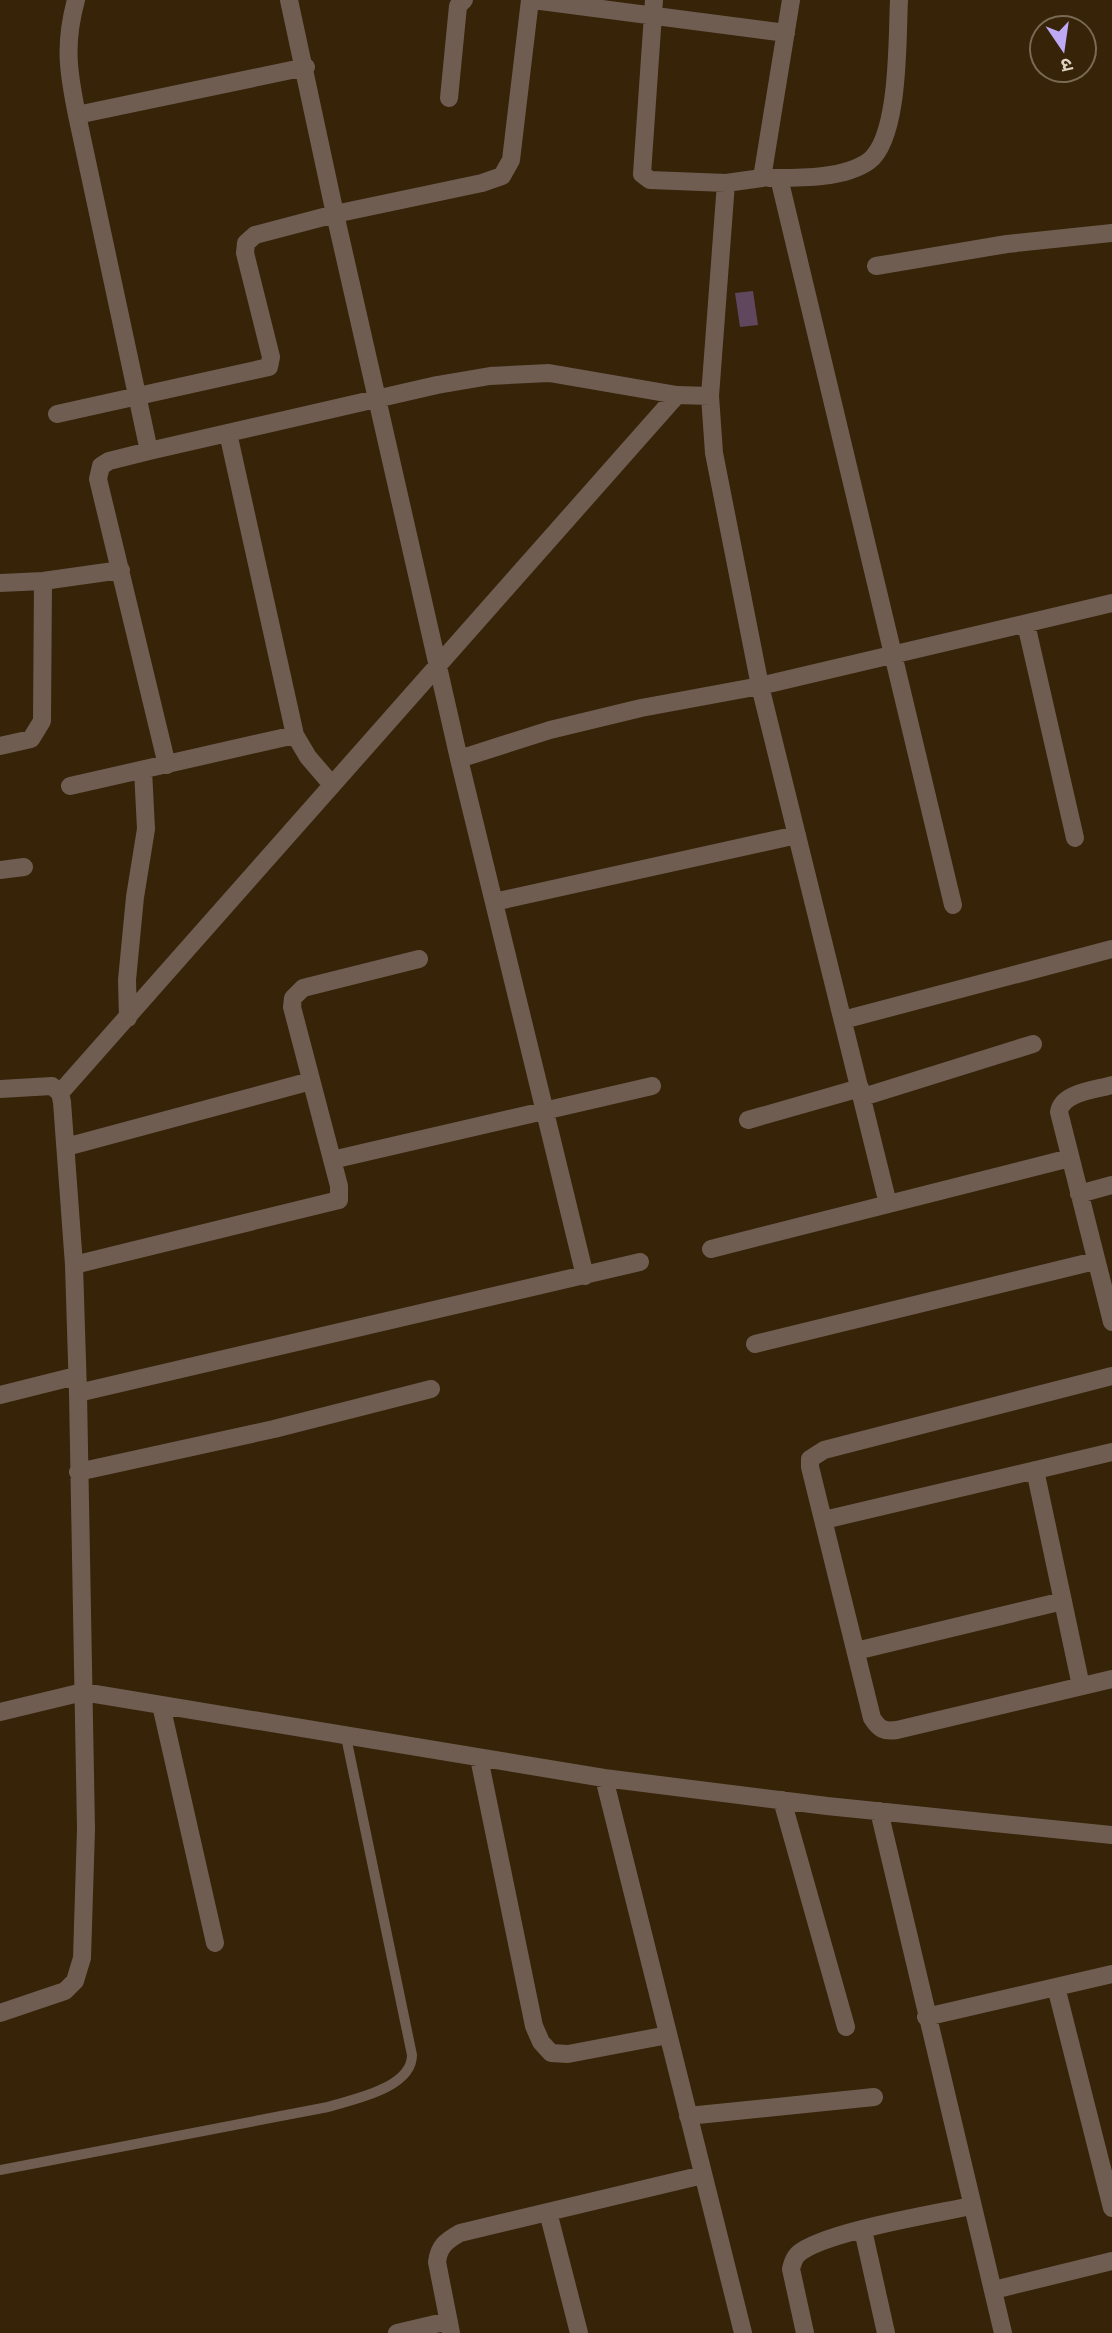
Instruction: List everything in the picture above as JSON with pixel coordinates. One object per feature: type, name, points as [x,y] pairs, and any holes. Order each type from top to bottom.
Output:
[{"type":"street","points":[[76,0],[67,32],[69,77],[135,398],[149,451]]},
{"type":"street","points":[[289,0],[306,67],[376,399],[459,759],[586,1276]]},
{"type":"street","points":[[449,98],[458,6],[464,0]]},
{"type":"street","points":[[57,414],[269,367],[271,357],[246,253],[246,243],[255,235],[335,214],[482,183],[502,176],[511,160],[531,0],[653,9],[786,33]]},
{"type":"street","points":[[791,0],[770,178],[832,392],[890,654],[953,905]]},
{"type":"street","points":[[653,9],[642,174],[650,180],[726,183],[841,173],[870,160],[886,138],[894,82],[899,0]]},
{"type":"street","points":[[77,115],[306,67]]},
{"type":"street","points":[[726,183],[710,396],[714,453],[760,686],[888,1205]]},
{"type":"street","points":[[876,265],[1007,244],[1112,233]]},
{"type":"street","points":[[167,765],[98,472],[108,461],[376,399],[490,376],[549,373],[677,395],[710,396]]},
{"type":"street","points":[[0,2013],[65,1991],[75,1981],[82,1958],[86,1829],[74,1265],[60,1093],[439,666],[557,526],[677,395]]},
{"type":"street","points":[[228,433],[295,735],[308,757],[332,785]]},
{"type":"street","points":[[0,583],[43,581],[121,570]]},
{"type":"street","points":[[0,746],[31,739],[42,721],[43,581]]},
{"type":"street","points":[[459,759],[550,730],[628,711],[760,686],[1112,603]]},
{"type":"street","points":[[1026,624],[1075,838]]},
{"type":"street","points":[[70,786],[295,735]]},
{"type":"street","points":[[128,1018],[127,980],[135,897],[146,829],[143,770]]},
{"type":"street","points":[[494,902],[796,835]]},
{"type":"street","points":[[0,870],[24,867]]},
{"type":"street","points":[[843,1020],[1112,949]]},
{"type":"street","points":[[74,1265],[334,1202],[340,1195],[292,1007],[296,992],[419,959]]},
{"type":"street","points":[[748,1120],[1033,1044]]},
{"type":"street","points":[[66,1147],[311,1080]]},
{"type":"street","points":[[1112,1085],[1071,1096],[1060,1107],[1070,1158],[1112,1322]]},
{"type":"street","points":[[0,1089],[46,1086],[60,1093]]},
{"type":"street","points":[[332,1160],[652,1086]]},
{"type":"street","points":[[711,1249],[1070,1158]]},
{"type":"street","points":[[1079,1194],[1112,1185]]},
{"type":"street","points":[[755,1344],[1095,1261]]},
{"type":"street","points":[[0,1395],[77,1384],[586,1276],[640,1262]]},
{"type":"street","points":[[1112,1376],[824,1450],[810,1459],[856,1651],[873,1718],[878,1727],[887,1731],[1112,1679]]},
{"type":"street","points":[[78,1472],[274,1429],[431,1389]]},
{"type":"street","points":[[824,1520],[1112,1452]]},
{"type":"street","points":[[1035,1470],[1081,1686]]},
{"type":"street","points":[[856,1651],[1063,1601]]},
{"type":"street","points":[[0,1712],[83,1692],[604,1777],[782,1800],[1112,1835]]},
{"type":"street","points":[[161,1705],[215,1943]]},
{"type":"street","points":[[480,1758],[534,2026],[541,2042],[551,2053],[568,2054],[668,2035]]},
{"type":"street","points":[[604,1777],[743,2333]]},
{"type":"street","points":[[782,1800],[846,2027]]},
{"type":"street","points":[[879,1811],[1003,2333]]},
{"type":"street","points":[[926,2017],[1112,1974]]},
{"type":"street","points":[[1056,1987],[1112,2208]]},
{"type":"street","points":[[688,2116],[874,2097]]},
{"type":"street","points":[[397,2333],[449,2327],[437,2262],[438,2251],[445,2242],[460,2233],[703,2175]]},
{"type":"street","points":[[804,2333],[793,2281],[793,2259],[813,2245],[863,2230],[971,2206]]},
{"type":"street","points":[[548,2212],[579,2333]]},
{"type":"street","points":[[863,2230],[886,2333]]},
{"type":"street","points":[[994,2290],[1112,2260]]},
{"type":"lane","points":[[0,2170],[328,2107],[361,2097],[406,2074],[412,2066],[412,2054],[346,1737]]},
{"type":"building","points":[[753,291],[758,325],[740,327],[735,293]]}]
